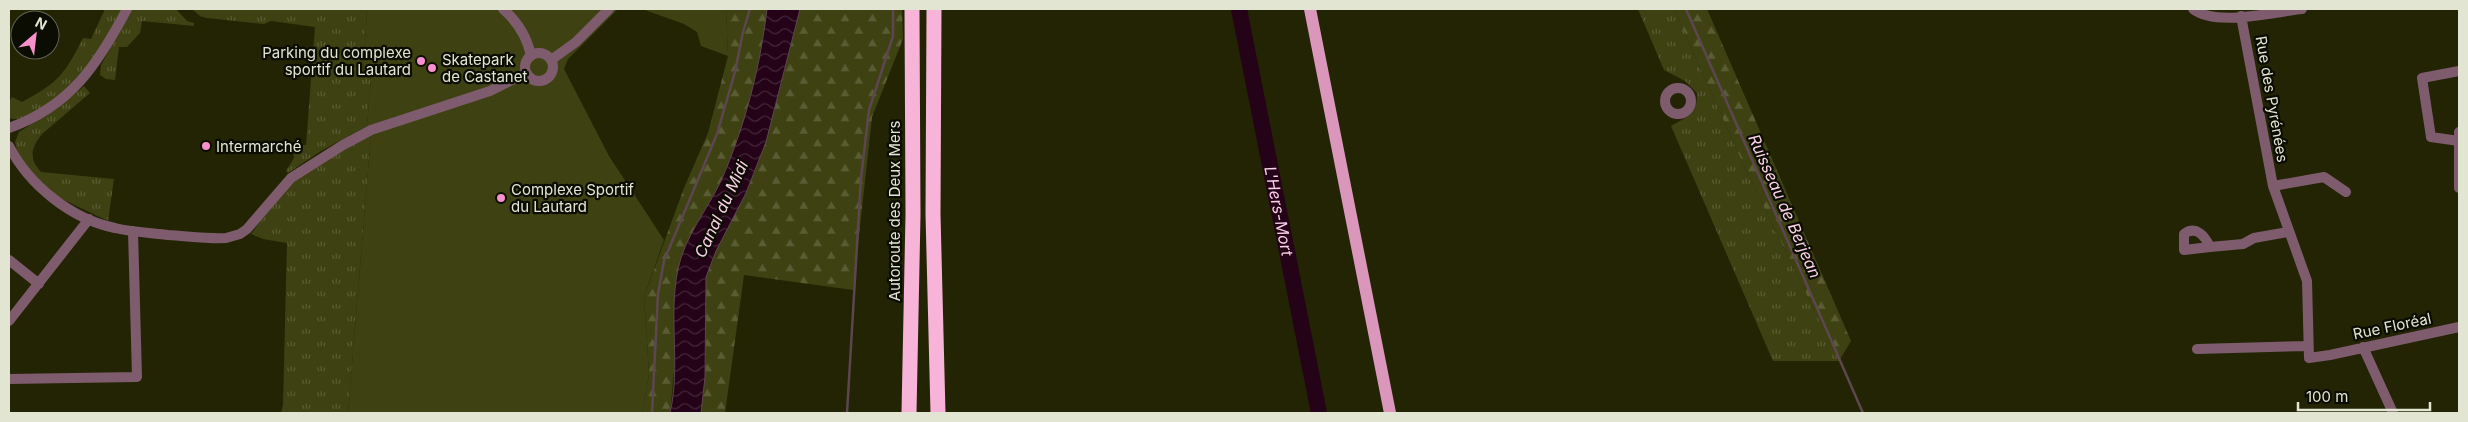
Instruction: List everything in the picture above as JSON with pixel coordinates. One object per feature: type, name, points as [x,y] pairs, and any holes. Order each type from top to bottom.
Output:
[{"type":"highway","name":"Autoroute des Deux Mers","points":[[909,413],[913,215],[912,9]]},
{"type":"highway","points":[[934,9],[933,214],[938,413]]},
{"type":"main road","points":[[1310,9],[1390,413]]},
{"type":"street","points":[[9,128],[42,113],[71,92],[98,60],[127,9]]},
{"type":"street","points":[[503,9],[520,27],[528,41],[530,56]]},
{"type":"street","points":[[551,60],[576,42],[609,9]]},
{"type":"street","points":[[2193,9],[2209,16],[2229,18],[2302,9]]},
{"type":"street","name":"Rue des Pyrénées","points":[[2241,16],[2273,186],[2307,281],[2308,346]]},
{"type":"street","points":[[542,53],[551,60],[553,71],[546,80],[534,80],[526,73],[526,60],[530,56],[542,53]]},
{"type":"street","points":[[2459,71],[2422,78],[2431,137],[2459,141]]},
{"type":"street","points":[[9,146],[21,167],[39,187],[62,204],[89,219],[114,228],[219,239],[240,234],[253,223],[276,192],[291,178],[343,145],[381,127],[483,94],[526,73]]},
{"type":"street","points":[[2459,132],[2459,188]]},
{"type":"street","name":"Rue des Pyrénées","points":[[2273,186],[2324,177],[2346,192]]},
{"type":"street","points":[[9,321],[89,219]]},
{"type":"street","points":[[9,379],[136,377],[134,231]]},
{"type":"street","points":[[2210,247],[2243,244],[2254,238],[2288,232]]},
{"type":"street","points":[[9,260],[39,284]]},
{"type":"street","name":"Rue Floréal","points":[[2308,346],[2309,358],[2459,326]]},
{"type":"street","points":[[2197,349],[2308,346]]},
{"type":"street","points":[[2363,347],[2393,413]]},
{"type":"green space","points":[[105,9],[122,9],[96,54],[75,81],[63,93],[34,112],[19,118],[9,118],[9,102],[12,97],[22,102],[52,83],[71,61],[83,38],[91,39]]},
{"type":"green space","points":[[132,9],[176,9],[187,21],[194,23],[194,26],[142,21],[140,33],[127,47],[119,47],[115,80],[106,79],[100,75],[101,65]]},
{"type":"green space","points":[[192,9],[367,9],[363,77],[371,78],[367,126],[321,151],[288,173],[286,171],[294,158],[293,145],[306,145],[315,27],[271,21],[264,24],[207,18],[200,16]]},
{"type":"green space","name":"Complexe Sportif du Lautard","points":[[367,9],[618,9],[568,59],[564,69],[609,156],[664,240],[644,297],[649,374],[642,413],[348,413],[371,135],[367,126],[371,78],[363,78]]},
{"type":"green space","points":[[642,9],[726,9],[728,56],[701,46],[697,32],[684,24]]},
{"type":"green space","points":[[726,9],[902,9],[903,39],[872,117],[853,290],[744,275],[725,413],[701,413],[705,377],[706,277],[712,261],[674,302],[675,360],[670,413],[642,413],[649,374],[644,297],[684,188],[708,133],[728,56]]},
{"type":"green space","points":[[1638,9],[1674,9],[1744,166],[1839,361],[1773,361],[1671,126],[1690,114],[1696,105],[1697,93],[1685,81],[1664,70]]},
{"type":"green space","points":[[1674,9],[1707,9],[1851,341],[1839,361],[1744,166]]},
{"type":"green space","points":[[84,86],[90,93],[42,134],[35,144],[32,153],[34,162],[41,172],[114,179],[108,221],[60,198],[32,175],[17,151],[15,142],[19,132],[59,107]]},
{"type":"green space","points":[[371,135],[348,413],[281,413],[283,405],[287,243],[263,239],[251,234],[274,201],[293,182],[325,160]]},
{"type":"water","name":"Canal du Midi","points":[[767,9],[800,9],[766,142],[746,193],[716,251],[706,277],[705,377],[701,413],[670,413],[674,377],[675,287],[678,269],[686,245],[721,181],[730,160],[756,75]]},
{"type":"waterway","points":[[652,413],[658,294],[664,261],[717,134],[735,72],[750,9]]},
{"type":"waterway","points":[[847,413],[861,178],[869,110],[893,36],[893,9]]},
{"type":"waterway","name":"L'Hers-Mort","points":[[1239,9],[1319,413]]},
{"type":"waterway","name":"Ruisseau de Berjean","points":[[1686,9],[1863,413]]},
{"type":"place","name":"Parking du complexe sportif du Lautard","points":[[421,61]]},
{"type":"place","name":"Skatepark de Castanet","points":[[432,68]]},
{"type":"place","name":"Intermarché","points":[[206,146]]},
{"type":"place","name":"Complexe Sportif du Lautard","points":[[501,198]]}]
